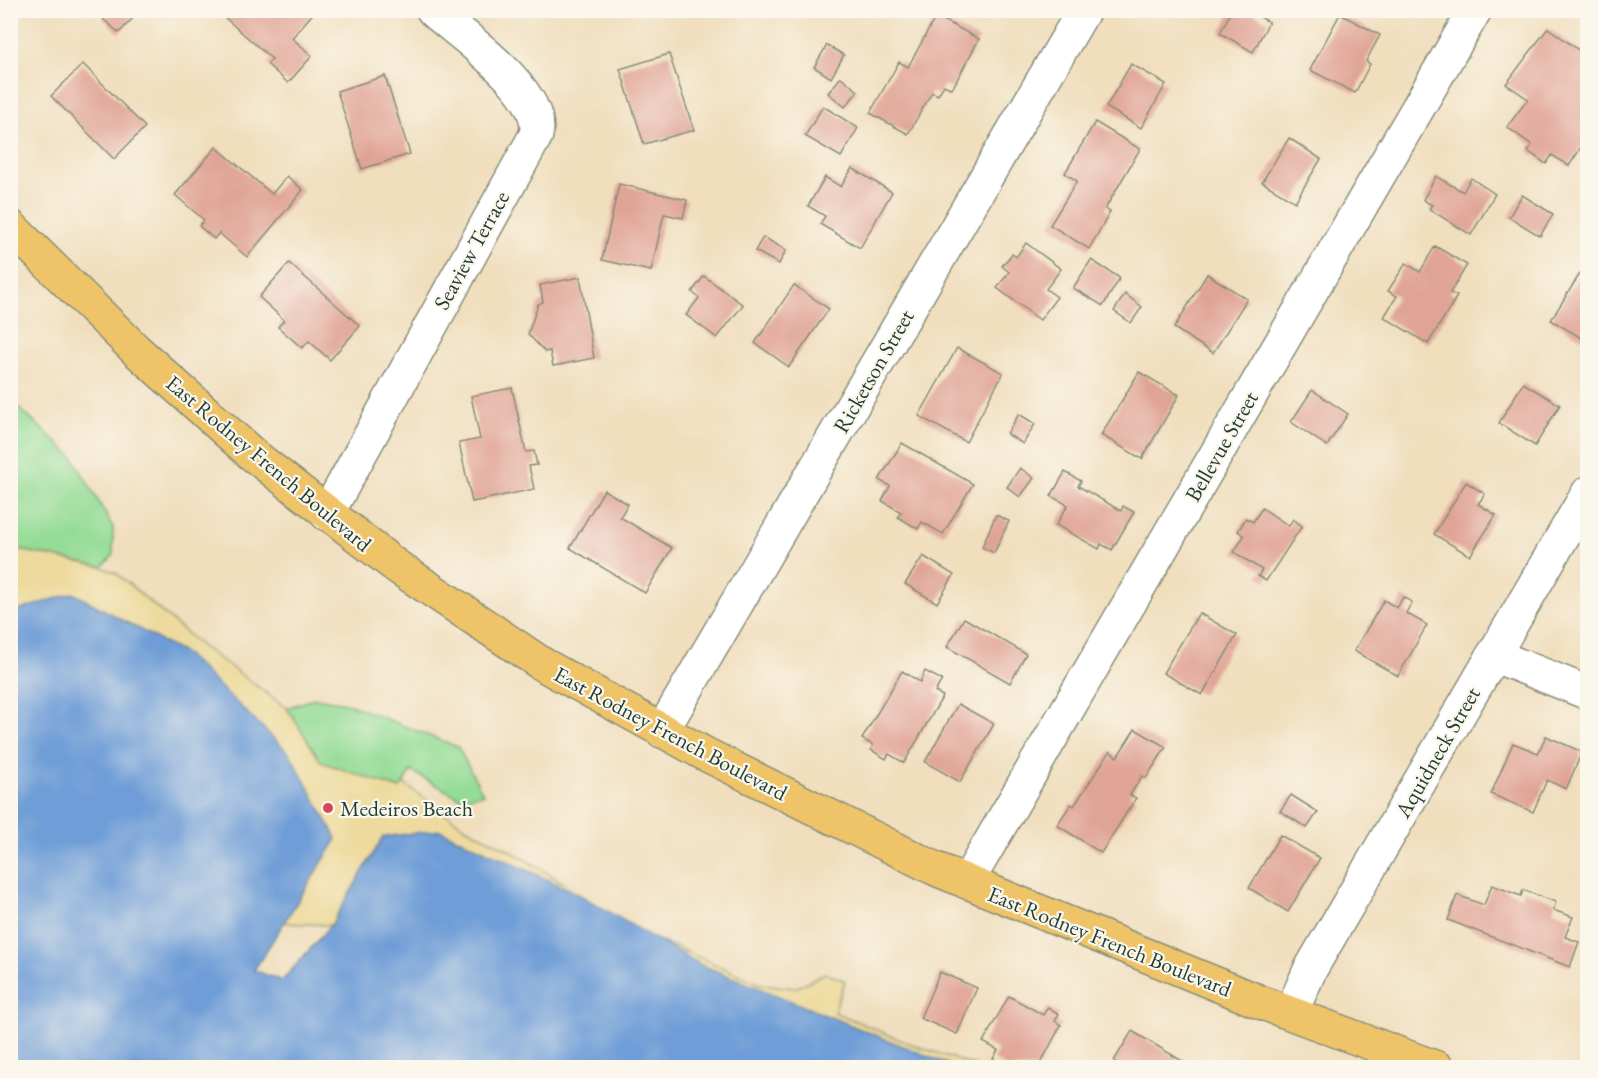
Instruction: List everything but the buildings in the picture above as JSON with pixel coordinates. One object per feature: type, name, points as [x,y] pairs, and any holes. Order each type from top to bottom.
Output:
[{"type":"main road","name":"East Rodney French Boulevard","points":[[10,226],[195,404],[327,514],[396,566],[492,632],[662,731],[810,808],[967,882],[1291,1013],[1437,1068]]},
{"type":"street","name":"Seaview Terrace","points":[[327,514],[536,135],[538,124],[531,104],[515,83],[433,10]]},
{"type":"street","name":"Bellevue Street","points":[[967,882],[1475,10]]},
{"type":"street","name":"Ricketson Street","points":[[662,731],[1075,15]]},
{"type":"street","name":"Aquidneck Street","points":[[1291,1013],[1310,970],[1587,493]]},
{"type":"street","points":[[1493,656],[1587,693]]},
{"type":"green space","points":[[10,400],[73,457],[113,527],[113,556],[102,567],[11,548]]},
{"type":"green space","points":[[315,698],[346,703],[458,747],[483,794],[460,798],[411,771],[400,789],[321,762],[287,708]]},
{"type":"sand","name":"Medeiros Beach","points":[[10,548],[102,567],[116,573],[200,645],[287,708],[321,762],[399,789],[404,784],[465,827],[511,851],[653,937],[760,984],[795,988],[825,973],[845,981],[834,1012],[908,1043],[978,1067],[734,1067],[331,925],[283,923],[253,850],[11,678]]},
{"type":"water","points":[[73,593],[187,655],[290,754],[337,839],[254,970],[282,981],[331,925],[383,837],[440,830],[577,893],[699,964],[955,1067],[11,1067],[10,613]]},
{"type":"pier","points":[[558,881],[578,890],[674,946],[653,937]]},
{"type":"place","name":"Medeiros Beach","points":[[328,808]]}]
